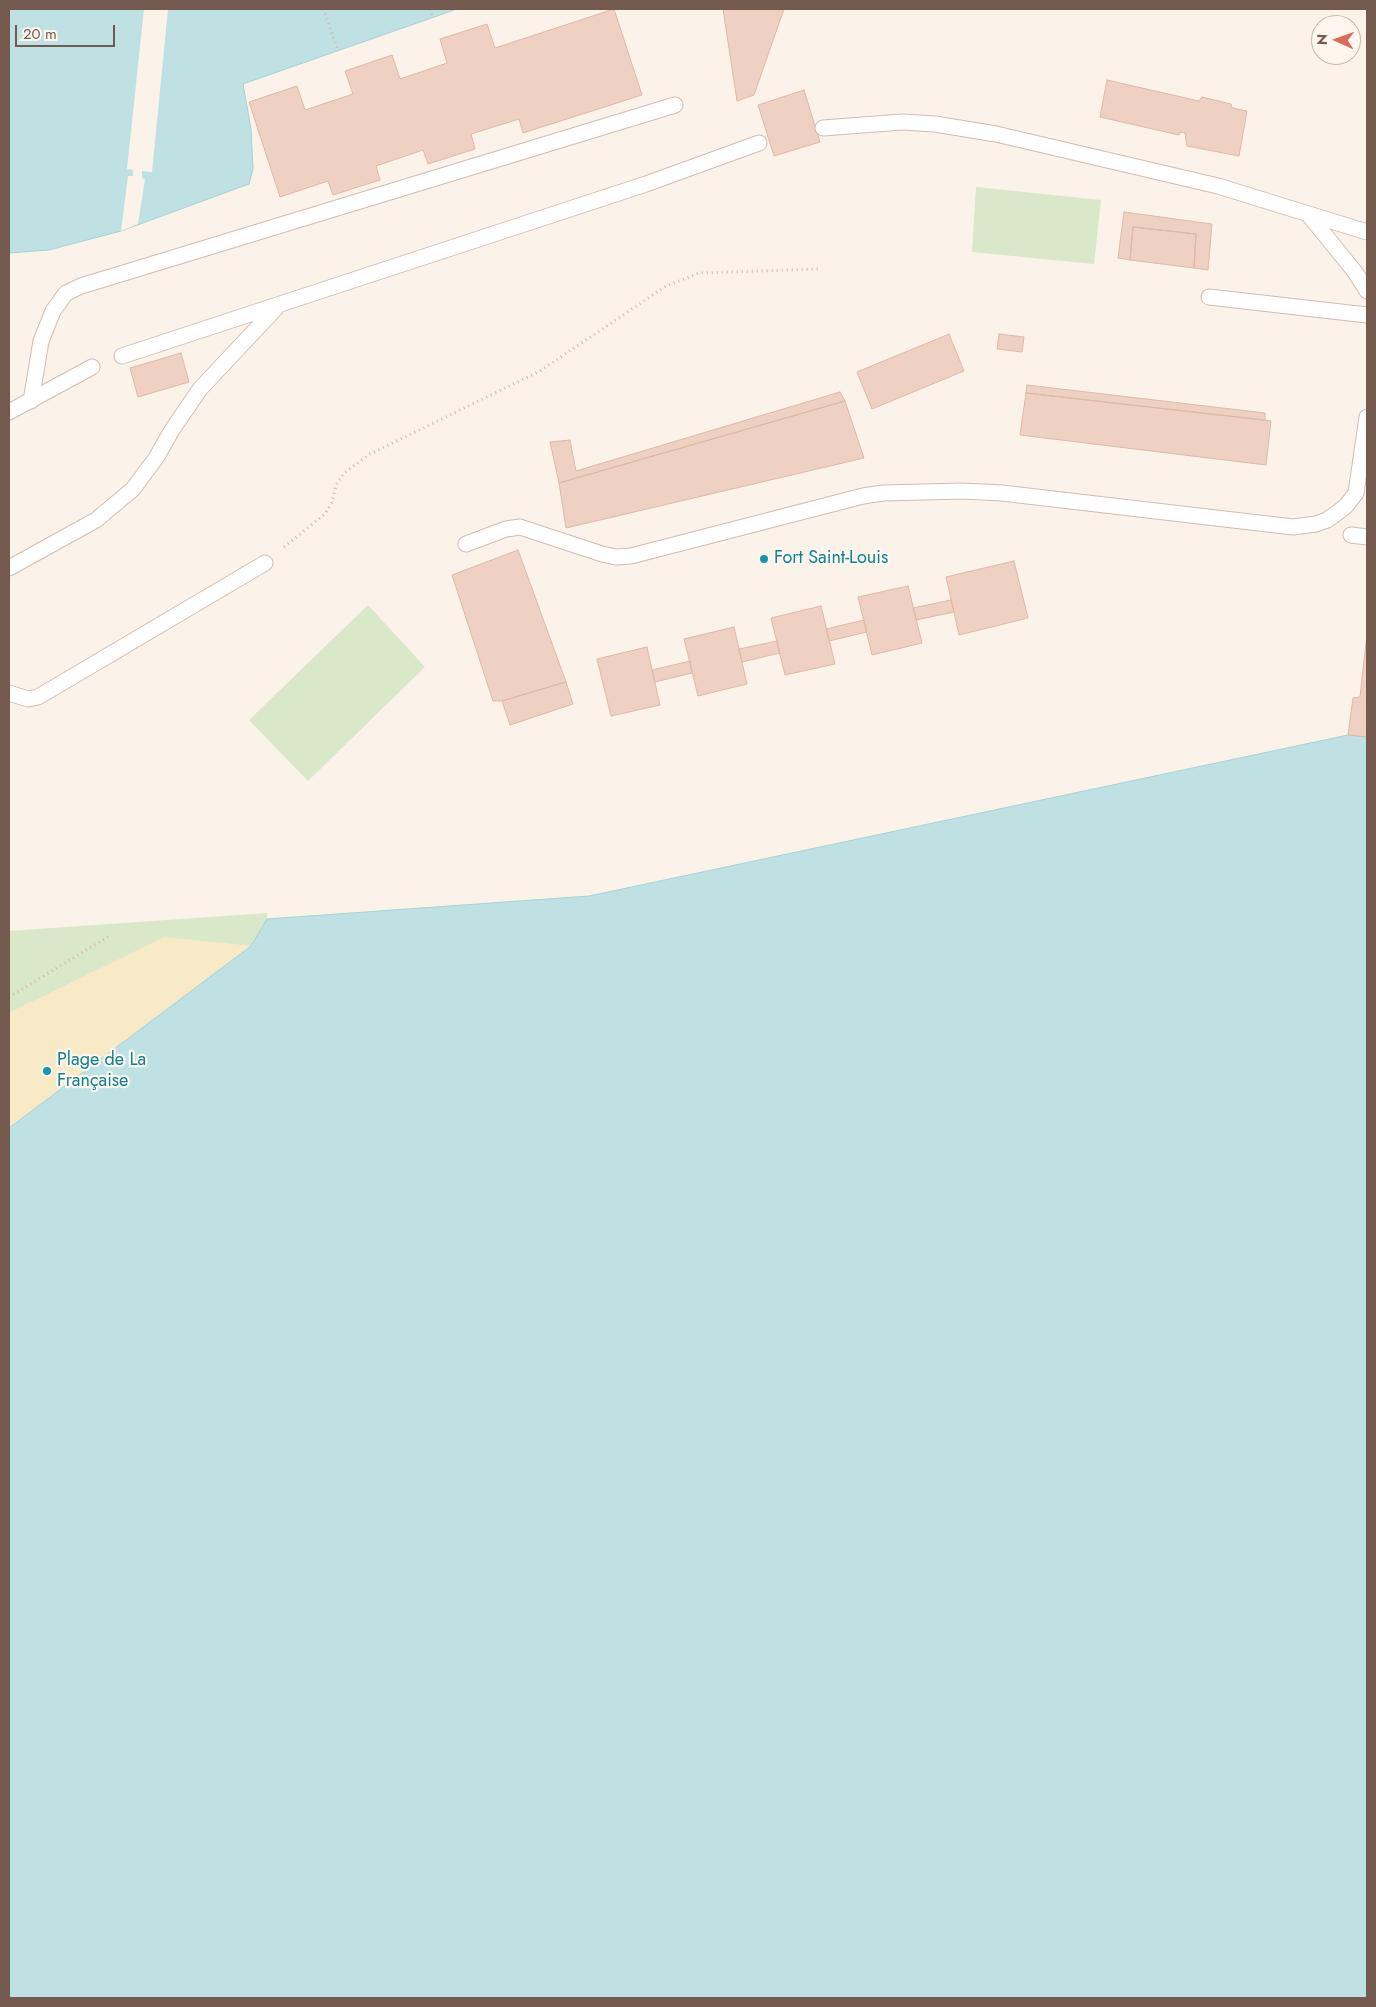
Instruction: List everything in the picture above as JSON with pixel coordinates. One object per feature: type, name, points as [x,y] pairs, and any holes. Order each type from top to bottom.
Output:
[{"type":"lane","points":[[31,400],[41,340],[53,311],[66,293],[81,286],[675,105]]},
{"type":"lane","points":[[823,128],[902,122],[935,124],[996,134],[1218,186],[1367,232]]},
{"type":"lane","points":[[122,356],[637,187],[759,143]]},
{"type":"lane","points":[[1308,214],[1355,272],[1367,291]]},
{"type":"lane","points":[[1209,297],[1367,315]]},
{"type":"lane","points":[[9,568],[96,520],[133,489],[156,458],[172,430],[200,389],[278,305]]},
{"type":"lane","points":[[9,412],[92,367]]},
{"type":"lane","points":[[466,544],[506,529],[520,527],[602,554],[616,557],[631,556],[863,496],[883,493],[962,491],[1002,493],[1294,527],[1316,524],[1327,520],[1342,509],[1356,493],[1367,417]]},
{"type":"lane","points":[[1351,535],[1367,537]]},
{"type":"lane","points":[[9,693],[28,699],[38,697],[266,563]]},
{"type":"path","points":[[323,9],[338,51]]},
{"type":"path","points":[[430,9],[434,17]]},
{"type":"path","points":[[266,563],[325,514],[332,502],[336,484],[344,474],[370,454],[540,371],[666,286],[699,273],[818,270]]},
{"type":"path","points":[[9,997],[111,935]]},
{"type":"green space","points":[[976,187],[1101,200],[1094,264],[972,252]]},
{"type":"green space","points":[[368,605],[425,667],[308,781],[249,720]]},
{"type":"green space","points":[[267,913],[267,919],[251,946],[164,938],[9,1013],[9,931]]},
{"type":"sand","name":"Plage de La Française","points":[[164,937],[251,946],[9,1128],[9,1013]]},
{"type":"water","points":[[9,9],[457,9],[243,84],[251,129],[253,169],[249,184],[121,231],[49,250],[9,253]]},
{"type":"water","points":[[1348,735],[1367,737],[1367,1998],[9,1998],[9,1128],[251,946],[267,919],[589,896]]},
{"type":"pier","points":[[144,9],[168,9],[152,172],[142,171],[142,178],[145,179],[138,224],[121,231],[128,176],[133,176],[133,170],[127,169]]},
{"type":"building","points":[[614,9],[642,95],[523,133],[519,119],[471,134],[475,149],[428,164],[423,150],[376,166],[380,180],[333,195],[328,181],[280,197],[249,102],[297,86],[305,110],[353,94],[345,71],[392,55],[400,79],[447,63],[440,39],[487,24],[495,48]]},
{"type":"building","points":[[723,9],[784,9],[754,95],[737,101]]},
{"type":"building","points":[[1107,80],[1199,101],[1202,97],[1231,104],[1232,108],[1247,111],[1239,156],[1187,146],[1185,133],[1180,132],[1179,135],[1100,117]]},
{"type":"building","points":[[804,90],[820,142],[774,156],[758,105]]},
{"type":"building","points":[[1124,212],[1212,224],[1208,270],[1194,268],[1196,234],[1133,227],[1130,260],[1118,258]]},
{"type":"building","points":[[1133,227],[1196,234],[1194,268],[1130,260]]},
{"type":"building","points":[[949,334],[964,371],[872,409],[857,372]]},
{"type":"building","points":[[999,334],[1024,337],[1022,352],[997,349]]},
{"type":"building","points":[[181,353],[189,382],[138,397],[130,368]]},
{"type":"building","points":[[1027,385],[1265,413],[1265,420],[1026,393]]},
{"type":"building","points":[[840,392],[845,401],[559,483],[550,442],[570,440],[576,471]]},
{"type":"building","points":[[1026,393],[1271,421],[1266,465],[1020,435]]},
{"type":"building","points":[[845,401],[864,458],[566,528],[559,483]]},
{"type":"building","points":[[518,550],[566,682],[502,701],[493,701],[452,575]]},
{"type":"building","points":[[1014,561],[1028,618],[959,635],[946,577]]},
{"type":"building","points":[[908,586],[922,643],[872,655],[858,597]]},
{"type":"building","points":[[951,600],[954,612],[916,620],[913,608]]},
{"type":"building","points":[[821,606],[835,664],[785,675],[771,618]]},
{"type":"building","points":[[864,620],[867,632],[829,641],[826,629]]},
{"type":"building","points":[[734,627],[747,684],[698,696],[684,639]]},
{"type":"building","points":[[1367,634],[1367,737],[1348,735],[1353,698],[1360,697]]},
{"type":"building","points":[[777,641],[780,653],[742,662],[739,649]]},
{"type":"building","points":[[647,647],[660,705],[611,716],[597,659]]},
{"type":"building","points":[[690,661],[692,673],[655,682],[652,670]]},
{"type":"building","points":[[566,682],[573,704],[510,725],[502,701]]},
{"type":"place","name":"Fort Saint-Louis","points":[[764,559]]},
{"type":"place","name":"Plage de La Française","points":[[47,1071]]}]
